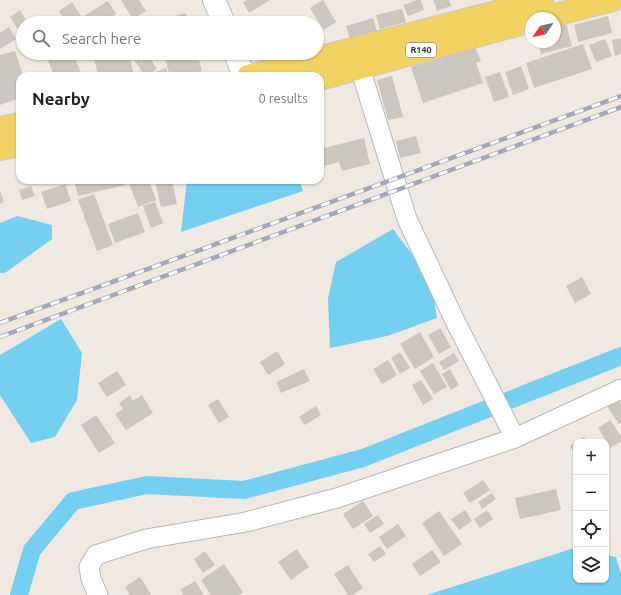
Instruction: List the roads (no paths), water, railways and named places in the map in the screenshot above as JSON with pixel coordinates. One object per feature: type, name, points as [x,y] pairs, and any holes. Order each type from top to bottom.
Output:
[{"type":"main road","points":[[214,0],[221,16]]},
{"type":"main road","name":"R140","points":[[324,77],[362,57],[542,0]]},
{"type":"main road","points":[[561,13],[613,0]]},
{"type":"main road","name":"R140","points":[[272,72],[362,57],[525,22]]},
{"type":"main road","points":[[238,60],[242,72]]},
{"type":"main road","points":[[0,128],[16,125]]},
{"type":"main road","points":[[0,149],[16,146]]},
{"type":"street","points":[[362,57],[407,219],[456,323],[514,435]]},
{"type":"street","points":[[98,595],[91,579],[89,567],[96,555],[146,539],[246,522],[337,498],[514,435],[621,389]]},
{"type":"water","points":[[187,184],[300,184],[303,191],[181,232]]},
{"type":"water","points":[[17,216],[52,225],[52,239],[5,273],[0,273],[0,223]]},
{"type":"water","points":[[393,229],[431,280],[437,318],[387,336],[330,348],[328,298],[336,262]]},
{"type":"water","points":[[61,319],[82,353],[77,400],[55,437],[31,443],[0,395],[0,355]]},
{"type":"water","points":[[571,549],[573,549],[573,583],[609,583],[609,556],[616,557],[621,574],[621,595],[427,595]]},
{"type":"waterway","points":[[19,595],[32,550],[73,501],[147,485],[244,490],[363,458],[621,356]]},
{"type":"railway","points":[[0,323],[621,96]]},
{"type":"railway","points":[[0,337],[621,107]]}]
